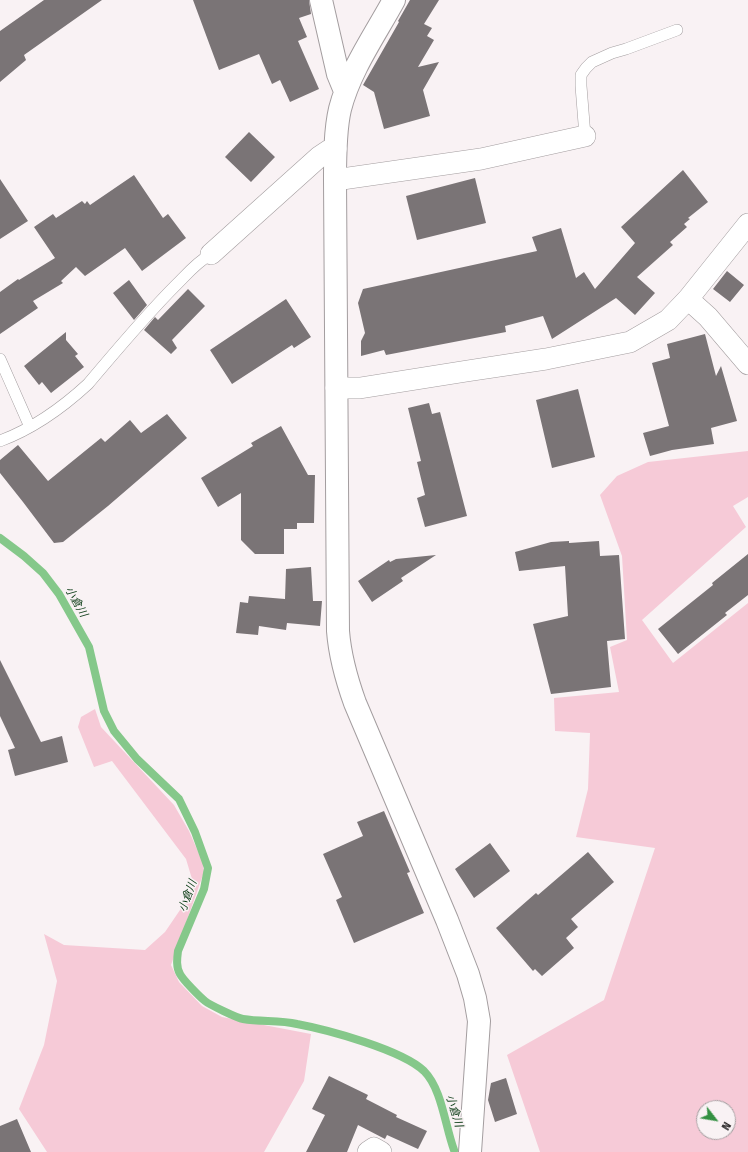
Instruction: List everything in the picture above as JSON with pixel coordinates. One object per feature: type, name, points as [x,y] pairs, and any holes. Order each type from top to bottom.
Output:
[{"type":"street","points":[[321,0],[338,74],[346,91]]},
{"type":"street","points":[[394,0],[355,69],[346,91],[340,111],[336,149],[337,576],[339,650],[354,703],[447,920],[468,974],[475,998],[479,1021],[470,1152]]},
{"type":"street","points":[[335,180],[481,159],[585,136]]},
{"type":"street","points":[[211,254],[319,156],[336,149]]},
{"type":"street","points":[[336,388],[360,388],[539,360],[630,342],[668,320],[688,299],[748,224]]},
{"type":"street","points":[[688,299],[708,317],[748,364]]},
{"type":"street","points":[[368,1152],[374,1148],[381,1152]]},
{"type":"lane","points":[[585,136],[581,75],[586,68],[592,62],[612,53],[676,30]]},
{"type":"lane","points":[[0,441],[30,427],[50,415],[88,384],[164,297],[211,254]]},
{"type":"lane","points":[[0,359],[30,427]]},
{"type":"shaded area","points":[[748,451],[748,497],[733,506],[746,527],[642,620],[673,663],[748,603],[748,1152],[540,1152],[507,1055],[604,1000],[655,848],[576,837],[588,789],[590,733],[555,731],[554,698],[619,692],[610,647],[627,640],[622,556],[600,495],[617,476],[648,462]]},
{"type":"shaded area","points":[[95,709],[101,727],[174,805],[189,831],[203,863],[204,872],[171,965],[179,982],[202,1006],[222,1017],[311,1034],[304,1081],[264,1152],[47,1152],[19,1109],[44,1045],[57,981],[44,934],[64,945],[145,950],[165,932],[190,893],[192,879],[186,859],[112,761],[94,767],[78,727],[81,717]]},
{"type":"building","points":[[44,0],[102,0],[24,55],[26,60],[0,82],[0,31]]},
{"type":"building","points":[[193,0],[309,0],[311,14],[299,18],[307,37],[298,41],[319,89],[290,102],[280,80],[272,84],[259,54],[219,70]]},
{"type":"building","points":[[410,0],[439,0],[424,24],[432,28],[427,36],[434,40],[418,67],[439,62],[423,90],[430,116],[384,129],[374,92],[363,85]]},
{"type":"building","points":[[249,132],[275,157],[251,182],[225,157]]},
{"type":"building","points":[[683,170],[708,202],[688,218],[690,219],[684,224],[687,227],[670,242],[673,245],[637,277],[655,293],[635,315],[616,298],[552,339],[543,316],[505,326],[506,332],[386,355],[384,350],[361,356],[361,341],[365,333],[358,303],[363,289],[537,251],[532,237],[561,228],[576,278],[584,272],[595,289],[635,243],[621,227]]},
{"type":"building","points":[[134,175],[163,218],[168,214],[186,238],[142,271],[125,248],[85,276],[76,267],[61,281],[63,283],[33,301],[38,308],[0,334],[0,292],[18,279],[19,280],[55,258],[34,227],[53,214],[56,218],[82,201],[85,204],[87,201],[90,205]]},
{"type":"building","points":[[475,178],[486,223],[417,240],[406,196]]},
{"type":"building","points":[[0,179],[28,221],[0,239]]},
{"type":"building","points":[[727,271],[744,285],[730,302],[713,289]]},
{"type":"building","points":[[129,280],[147,305],[134,320],[113,293]]},
{"type":"building","points":[[188,289],[205,306],[172,340],[177,348],[171,354],[144,330],[155,317],[158,320]]},
{"type":"building","points":[[286,299],[311,337],[294,348],[292,345],[232,384],[210,350]]},
{"type":"building","points":[[66,332],[66,340],[78,354],[75,356],[84,367],[51,393],[42,382],[39,385],[24,366]]},
{"type":"building","points":[[705,334],[716,376],[721,366],[737,421],[711,428],[714,444],[672,450],[650,456],[643,433],[669,426],[652,363],[670,358],[667,344]]},
{"type":"building","points":[[578,389],[595,457],[552,468],[536,400]]},
{"type":"building","points":[[429,403],[432,414],[440,412],[467,516],[425,527],[417,498],[425,495],[417,462],[421,461],[408,408]]},
{"type":"building","points":[[167,414],[187,438],[108,506],[63,542],[54,543],[0,473],[0,460],[18,445],[48,481],[101,438],[105,442],[130,420],[141,433]]},
{"type":"building","points":[[281,426],[308,475],[315,475],[314,523],[297,523],[297,529],[284,529],[284,554],[255,554],[241,540],[241,493],[218,507],[201,478],[253,446],[251,443]]},
{"type":"building","points":[[569,541],[569,543],[599,541],[600,556],[619,555],[625,639],[607,641],[611,687],[551,694],[533,624],[568,616],[565,566],[519,571],[515,552],[551,542]]},
{"type":"building","points":[[748,554],[748,595],[725,613],[727,615],[678,654],[658,629],[713,585],[712,583]]},
{"type":"building","points":[[436,555],[401,578],[403,581],[372,602],[358,581],[389,560],[390,562],[396,559]]},
{"type":"building","points":[[311,567],[313,601],[322,601],[320,626],[287,623],[286,630],[259,626],[258,635],[236,633],[240,602],[248,603],[249,596],[285,599],[286,569]]},
{"type":"building","points":[[0,660],[41,742],[62,736],[68,762],[15,776],[8,750],[15,748],[0,716]]},
{"type":"building","points":[[384,811],[410,872],[407,873],[424,913],[354,943],[336,900],[342,897],[323,854],[363,836],[357,822]]},
{"type":"building","points":[[490,843],[510,871],[474,898],[455,869]]},
{"type":"building","points":[[588,852],[614,882],[571,919],[578,927],[566,938],[574,948],[542,976],[535,969],[533,971],[496,928],[536,893],[538,895]]},
{"type":"building","points":[[329,1076],[368,1095],[366,1099],[397,1115],[396,1117],[427,1131],[418,1149],[387,1135],[385,1139],[358,1125],[347,1152],[306,1152],[325,1115],[312,1109]]},
{"type":"building","points":[[506,1078],[517,1114],[495,1122],[488,1100],[491,1083]]},
{"type":"building","points":[[17,1119],[31,1152],[0,1152],[0,1126]]},
{"type":"waterway","name":"小倉川","points":[[0,538],[43,573],[59,594],[89,647],[104,711],[114,731],[137,759],[179,799],[195,832],[208,868],[204,889],[178,951],[177,966],[182,977],[205,1001],[240,1018],[291,1023],[327,1031],[383,1048],[414,1063],[424,1071],[435,1088],[454,1150]]}]
